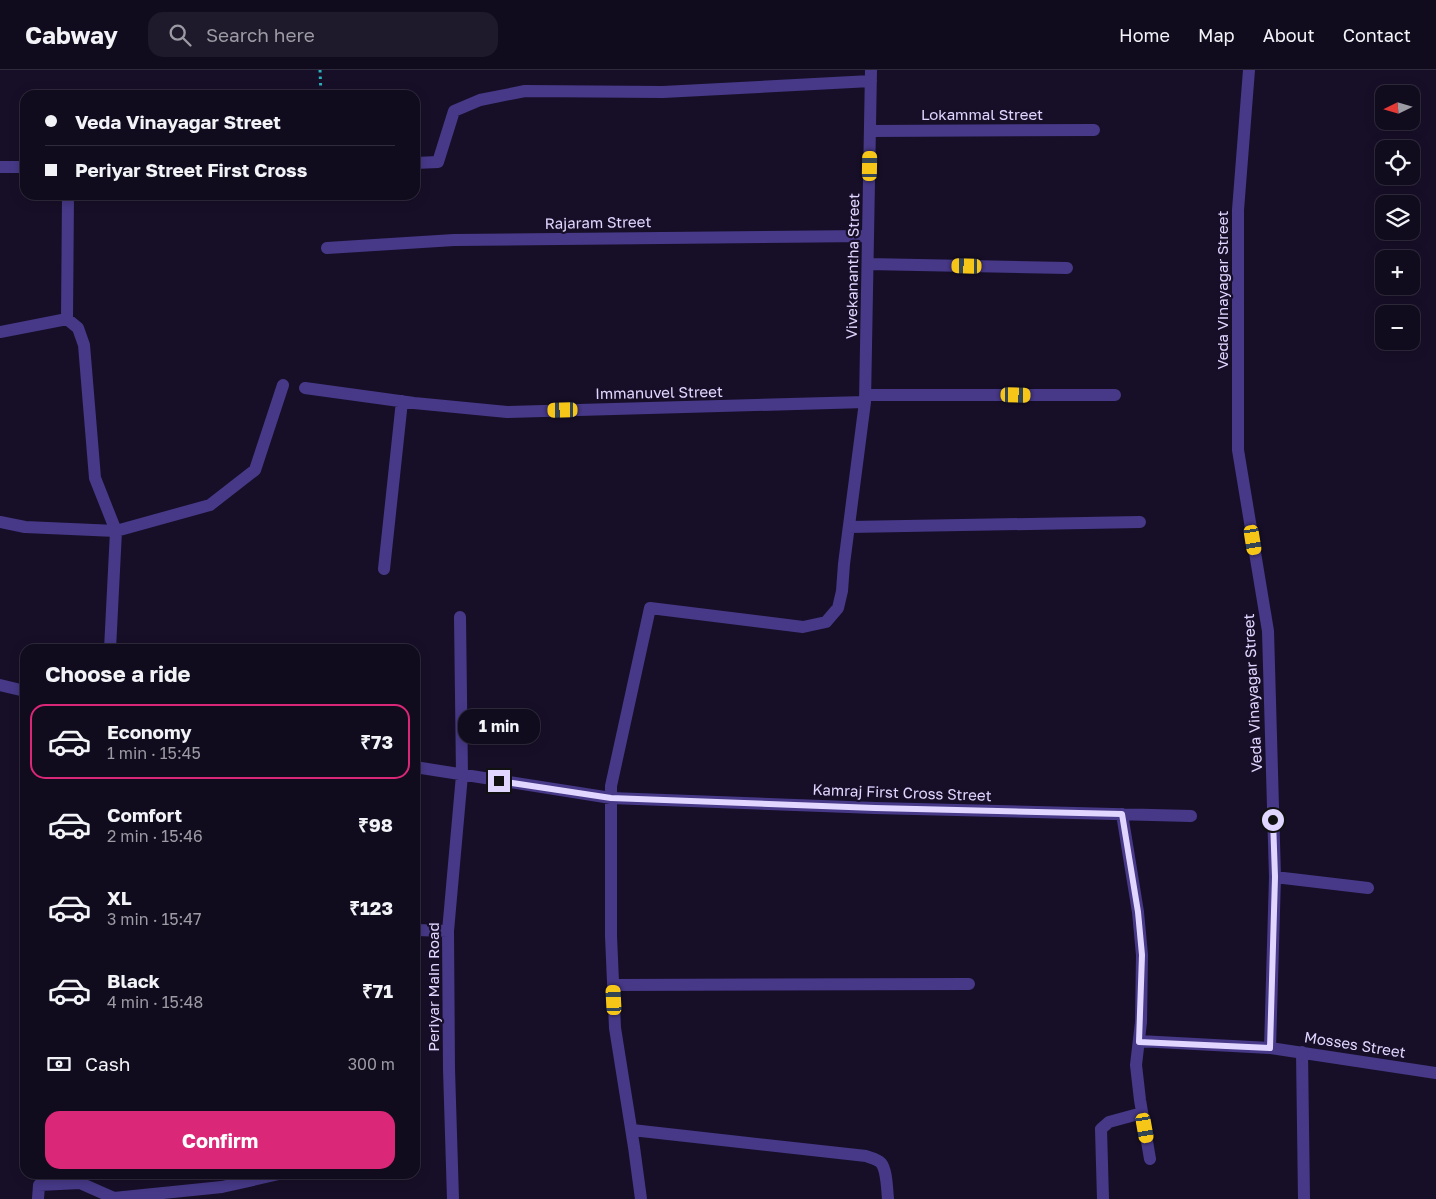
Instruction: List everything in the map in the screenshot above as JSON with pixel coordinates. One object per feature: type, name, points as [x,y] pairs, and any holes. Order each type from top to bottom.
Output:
[{"type":"street","name":"Veda Vinayagar Street","points":[[1249,70],[1238,210],[1238,450],[1268,631],[1275,877],[1270,1048]]},
{"type":"street","points":[[420,162],[438,162],[454,111],[480,100],[525,91],[663,92],[871,75]]},
{"type":"street","name":"Vivekanantha Street","points":[[611,798],[611,786],[650,608],[803,627],[826,622],[838,608],[842,591],[866,399],[871,75]]},
{"type":"street","name":"Lokammal Street","points":[[870,131],[1094,130]]},
{"type":"street","points":[[0,168],[20,167]]},
{"type":"street","points":[[67,319],[68,200]]},
{"type":"street","name":"Rajaram Street","points":[[328,248],[454,240],[868,236]]},
{"type":"street","points":[[868,264],[1067,268]]},
{"type":"street","points":[[0,332],[67,319]]},
{"type":"street","points":[[67,319],[78,328],[84,345],[95,478],[116,531],[110,644]]},
{"type":"street","points":[[0,522],[25,526],[116,531],[210,505],[255,470],[283,385]]},
{"type":"street","name":"Immanuvel Street","points":[[305,388],[507,412],[866,399],[1115,395]]},
{"type":"street","points":[[384,569],[402,401]]},
{"type":"street","points":[[849,527],[1140,522]]},
{"type":"street","name":"Periyar Main Road","points":[[453,1199],[449,1070],[448,931],[462,775],[460,617]]},
{"type":"street","points":[[0,685],[20,690]]},
{"type":"street","name":"Kamraj First Cross Street","points":[[420,767],[611,798],[875,808],[1191,816]]},
{"type":"street","points":[[611,798],[610,936],[615,1028],[641,1199]]},
{"type":"street","points":[[1122,814],[1138,912],[1142,955],[1139,1042],[1136,1065],[1150,1159]]},
{"type":"street","points":[[1275,877],[1368,888]]},
{"type":"street","points":[[420,930],[448,931]]},
{"type":"street","points":[[613,986],[969,984]]},
{"type":"street","name":"Mosses Street","points":[[1139,1042],[1270,1048],[1436,1073]]},
{"type":"street","points":[[1302,1052],[1304,1199]]},
{"type":"street","points":[[1103,1199],[1101,1129],[1109,1122],[1142,1113]]},
{"type":"street","points":[[632,1130],[866,1156],[882,1164],[888,1199]]},
{"type":"street","points":[[38,1199],[39,1179],[80,1183],[114,1198],[222,1187],[257,1179]]},
{"type":"path","points":[[320,70],[322,90]]},
{"type":"route","points":[[499,781],[611,798],[875,808],[1122,814],[1138,912],[1142,955],[1139,1042],[1270,1048],[1275,877],[1273,820]]}]
